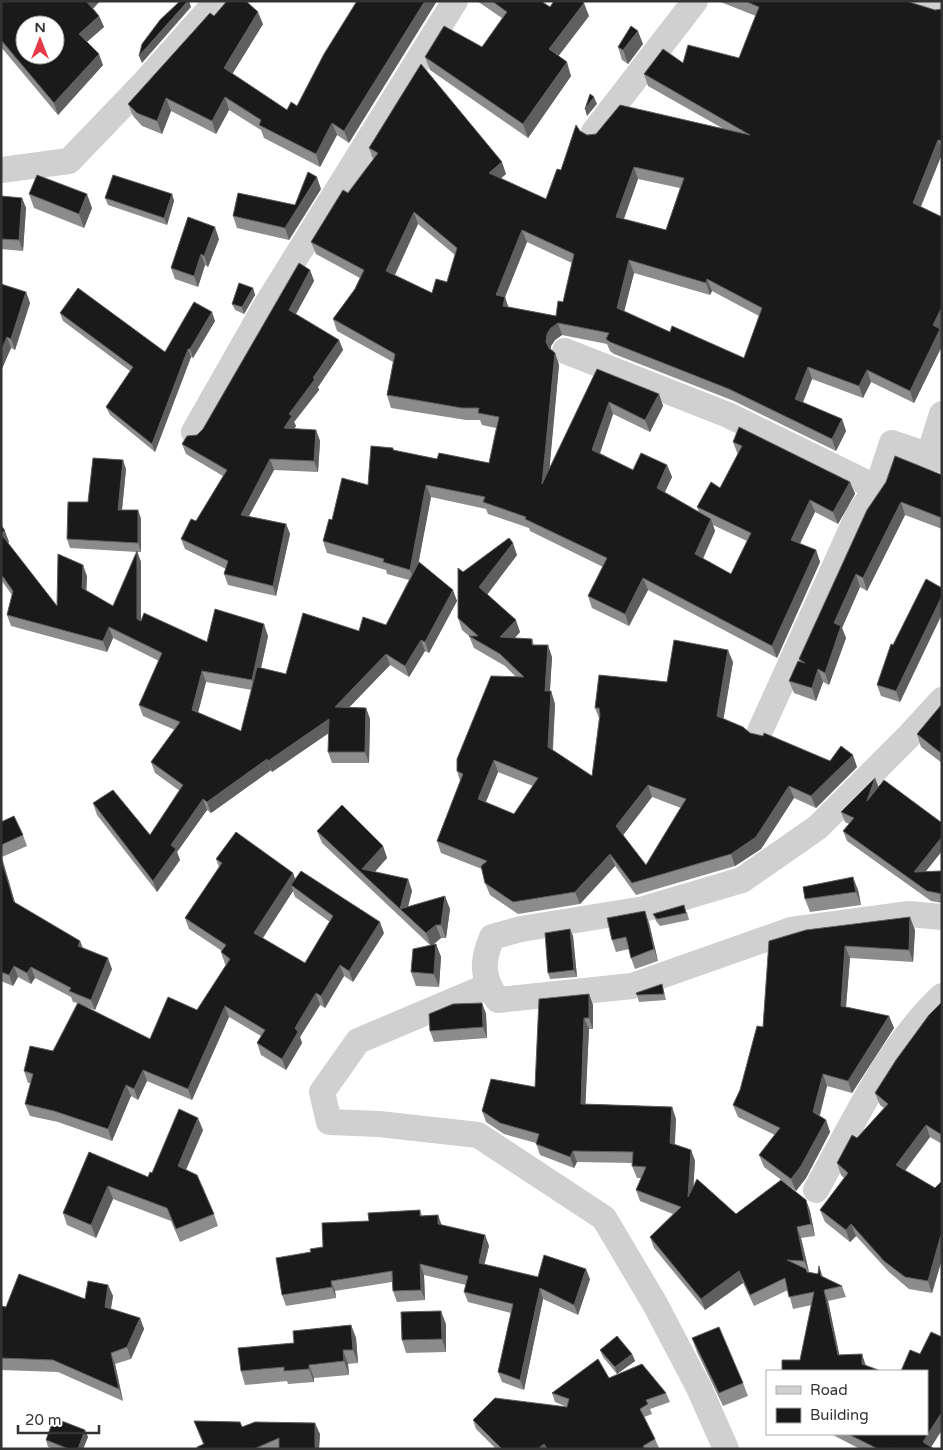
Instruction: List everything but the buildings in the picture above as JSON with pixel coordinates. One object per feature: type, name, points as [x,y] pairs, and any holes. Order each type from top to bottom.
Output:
[{"type":"street","points":[[1,170],[69,161],[145,82],[216,1]]},
{"type":"street","points":[[194,432],[268,302],[455,1]]},
{"type":"street","points":[[594,132],[695,1]]},
{"type":"street","points":[[916,1],[942,7]]},
{"type":"street","points":[[565,351],[728,414],[877,488]]},
{"type":"street","points":[[760,731],[858,515],[877,488],[892,444],[935,457],[942,414]]},
{"type":"street","points":[[942,700],[909,736],[818,827],[742,880],[644,909],[521,928],[492,937],[485,955],[488,986],[498,1000],[632,986],[791,930],[909,914],[942,917]]},
{"type":"street","points":[[488,986],[358,1041],[322,1092],[328,1122],[379,1124],[478,1135],[604,1218],[655,1304],[699,1388],[726,1449]]},
{"type":"street","points":[[816,1190],[881,1073],[922,1014],[942,996]]}]
